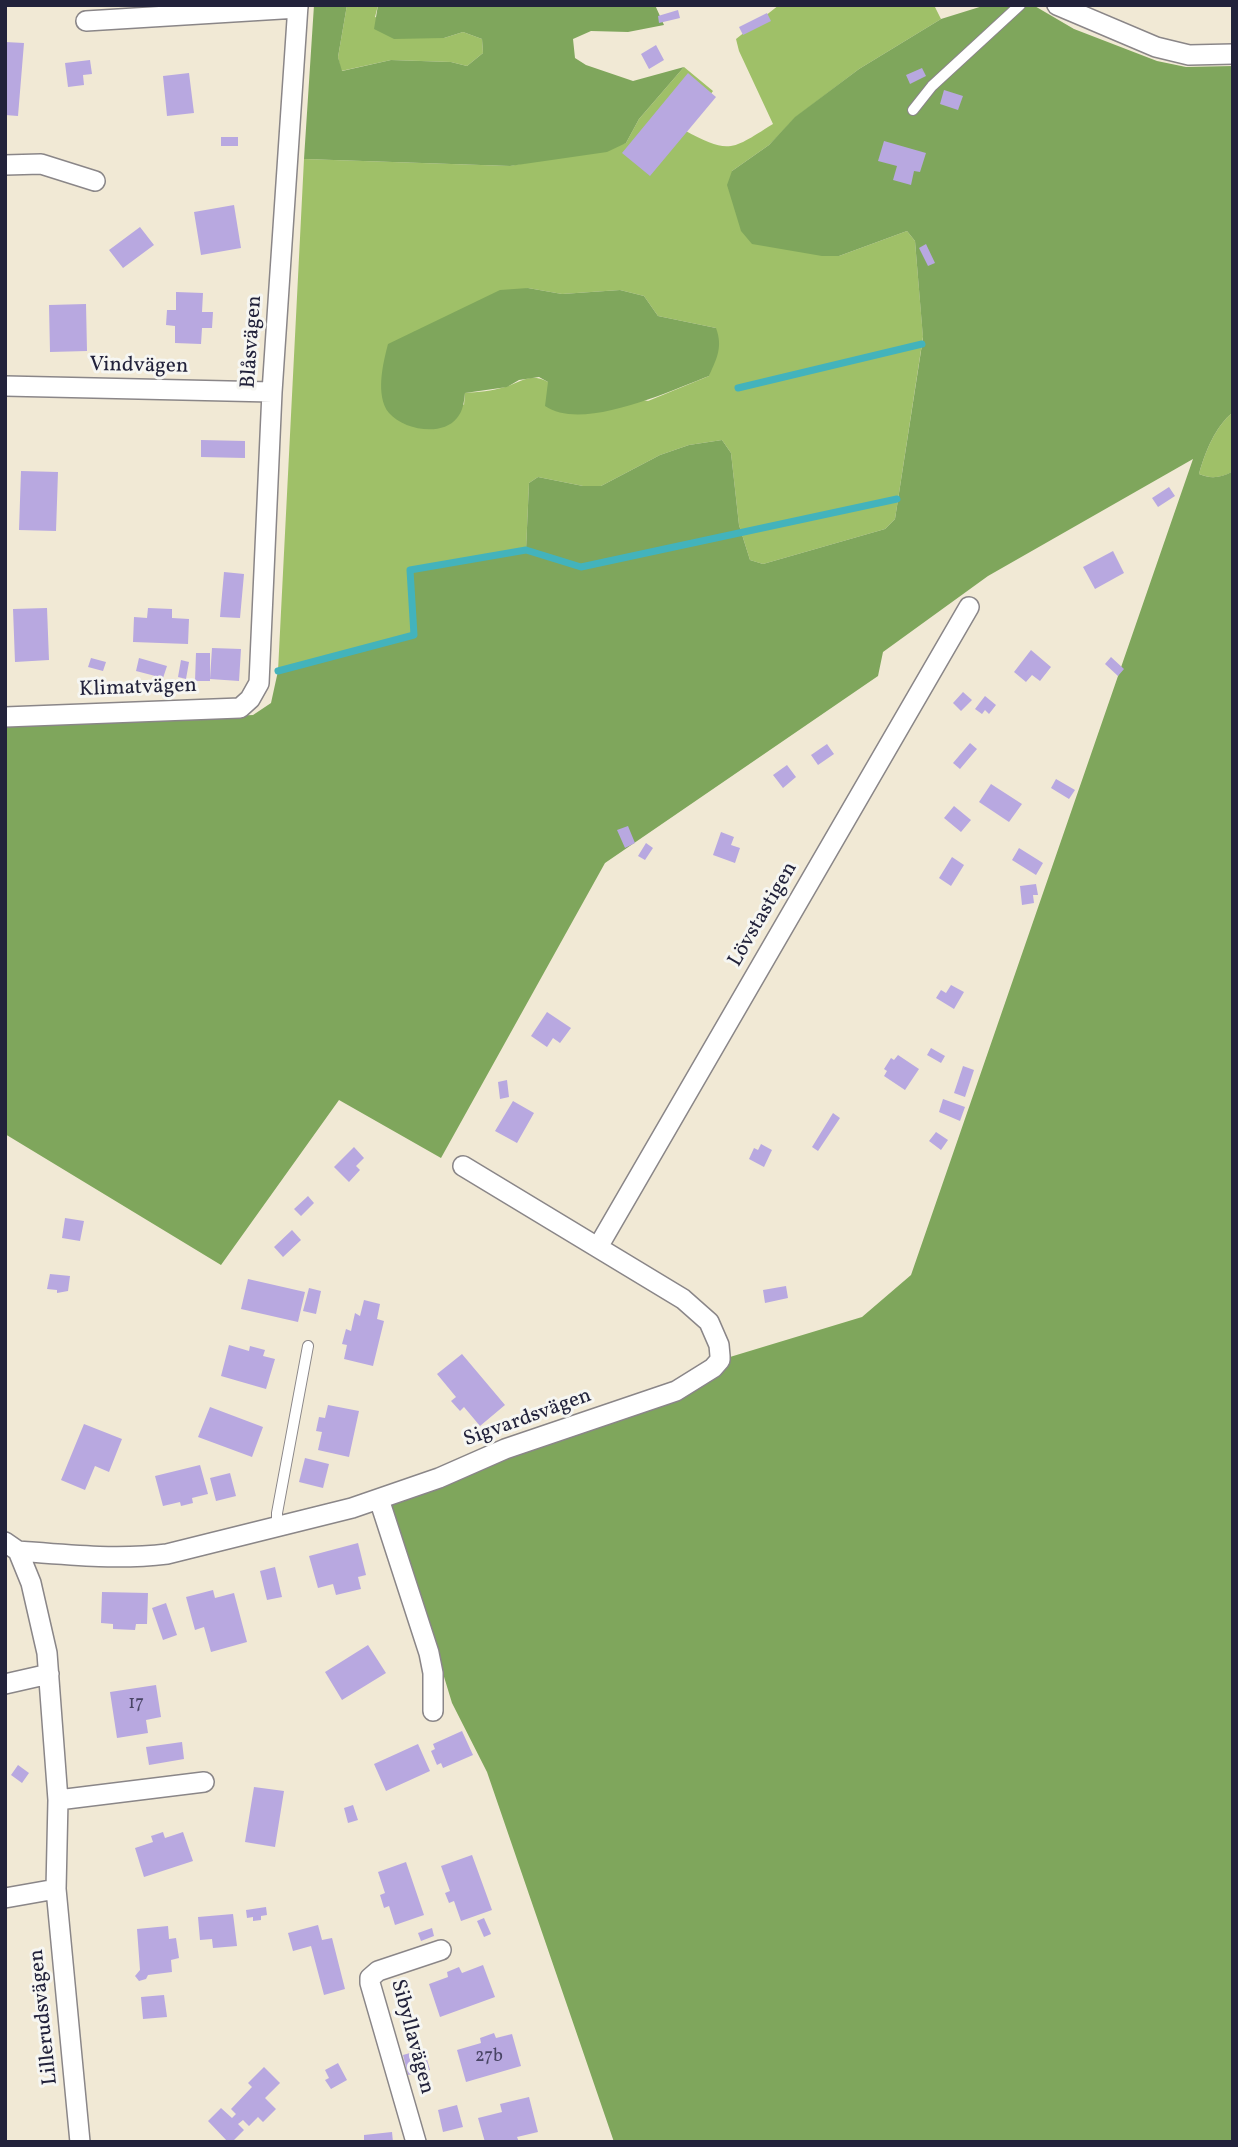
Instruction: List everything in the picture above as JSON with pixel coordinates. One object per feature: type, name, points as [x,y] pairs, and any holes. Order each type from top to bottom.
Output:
[{"type":"street","points":[[1057,5],[1156,47],[1189,55],[1233,54]]},
{"type":"street","points":[[86,21],[298,7]]},
{"type":"street","name":"Blåsvägen","points":[[259,683],[272,393],[298,7]]},
{"type":"street","points":[[5,165],[41,164],[95,181]]},
{"type":"street","name":"Vindvägen","points":[[5,386],[272,393]]},
{"type":"street","name":"Lövstastigen","points":[[598,1247],[969,607]]},
{"type":"street","name":"Klimatvägen","points":[[5,717],[240,708],[250,699],[259,683]]},
{"type":"street","name":"Sigvardsvägen","points":[[12,1546],[89,1556],[144,1557],[167,1554],[352,1508],[439,1478],[505,1449],[676,1391],[718,1364],[719,1345],[709,1322],[683,1299],[463,1166]]},
{"type":"street","points":[[379,1499],[429,1653],[433,1673],[433,1711]]},
{"type":"street","name":"Lillerudsvägen","points":[[12,1546],[40,1615],[49,1674],[58,1800],[56,1889],[80,2142]]},
{"type":"street","points":[[5,1684],[49,1674]]},
{"type":"street","points":[[58,1800],[204,1782]]},
{"type":"street","points":[[5,1898],[56,1889]]},
{"type":"street","name":"Sibyllavägen","points":[[416,2142],[370,1978],[378,1970],[440,1950]]},
{"type":"lane","points":[[913,110],[932,86],[1020,5]]},
{"type":"lane","points":[[277,1527],[277,1513],[308,1346]]},
{"type":"green space","points":[[314,5],[347,5],[338,57],[342,71],[391,60],[451,62],[467,66],[483,53],[482,39],[463,32],[444,38],[394,39],[374,29],[378,5],[655,5],[664,25],[628,32],[591,31],[573,39],[575,58],[586,65],[633,81],[684,67],[639,119],[626,143],[607,152],[510,166],[304,159]]},
{"type":"green space","points":[[347,5],[378,5],[375,17],[444,38],[463,32],[482,39],[483,53],[467,66],[451,62],[391,60],[341,71],[338,57]]},
{"type":"green space","points":[[779,5],[934,5],[941,19],[859,69],[796,117],[769,145],[732,171],[839,256],[907,231],[915,241],[923,337],[895,519],[885,529],[763,564],[750,560],[739,525],[731,453],[722,440],[689,445],[660,455],[601,486],[583,486],[538,477],[529,483],[526,550],[410,570],[414,635],[278,671],[304,159],[510,166],[626,143],[639,119],[684,67],[713,91],[684,130],[721,146],[739,144],[773,124],[736,39]],"holes":[[[528,288],[562,294],[620,290],[644,296],[658,316],[716,328],[709,376],[648,401],[531,378],[500,388],[465,393],[464,405],[388,345],[421,329]]]},
{"type":"green space","points":[[986,5],[1033,5],[1074,29],[1157,61],[1186,67],[1233,66],[1233,412],[1212,440],[1199,474],[1216,477],[1233,471],[1233,2140],[614,2142],[487,1772],[452,1703],[389,1496],[628,1408],[720,1360],[862,1317],[911,1275],[1193,459],[988,576],[883,652],[878,676],[605,863],[441,1158],[339,1100],[221,1265],[5,1134],[5,727],[253,715],[271,703],[278,671],[414,635],[410,570],[526,550],[529,483],[538,477],[583,486],[601,486],[660,455],[689,445],[722,440],[731,453],[739,525],[750,560],[763,564],[885,529],[895,519],[923,338],[915,241],[907,231],[839,256],[822,256],[752,244],[741,231],[727,185],[732,171],[769,145],[795,117],[859,69],[941,19]]},
{"type":"green space","points":[[528,288],[562,294],[620,290],[644,296],[658,316],[716,328],[719,347],[717,358],[709,376],[650,399],[603,412],[561,413],[545,406],[548,382],[539,377],[519,380],[507,387],[465,393],[459,415],[442,428],[413,427],[389,413],[381,389],[388,344],[500,290]]},
{"type":"green space","points":[[1233,412],[1233,471],[1216,477],[1199,474],[1212,440]]},
{"type":"building","points":[[678,10],[680,18],[659,23],[658,16]]},
{"type":"building","points":[[767,13],[771,21],[743,35],[739,27]]},
{"type":"building","points":[[5,42],[24,43],[18,116],[5,115]]},
{"type":"building","points":[[656,45],[664,60],[649,69],[641,54]]},
{"type":"building","points":[[90,60],[92,74],[83,75],[84,85],[68,87],[65,63]]},
{"type":"building","points":[[922,68],[926,76],[910,84],[906,75]]},
{"type":"building","points":[[189,73],[194,113],[167,116],[163,76]]},
{"type":"building","points":[[688,73],[716,97],[650,176],[622,153]]},
{"type":"building","points":[[944,90],[963,96],[958,110],[940,104]]},
{"type":"building","points":[[221,137],[238,137],[238,146],[221,146]]},
{"type":"building","points":[[884,141],[926,153],[920,172],[914,171],[911,185],[893,180],[897,166],[878,161]]},
{"type":"building","points":[[234,205],[241,248],[201,255],[194,212]]},
{"type":"building","points":[[140,227],[154,245],[123,268],[109,250]]},
{"type":"building","points":[[926,244],[935,263],[928,266],[919,248]]},
{"type":"building","points":[[176,292],[203,293],[202,312],[213,312],[212,328],[202,328],[201,344],[175,343],[175,326],[166,325],[167,310],[176,310]]},
{"type":"building","points":[[86,304],[87,351],[50,352],[49,305]]},
{"type":"building","points":[[201,440],[245,441],[245,458],[201,457]]},
{"type":"building","points":[[21,471],[58,472],[56,531],[19,530]]},
{"type":"building","points":[[1169,487],[1175,496],[1158,507],[1152,498]]},
{"type":"building","points":[[1113,551],[1124,573],[1095,589],[1083,567]]},
{"type":"building","points":[[224,572],[244,574],[240,618],[220,617]]},
{"type":"building","points":[[47,608],[49,660],[15,662],[13,609]]},
{"type":"building","points":[[148,608],[172,609],[172,618],[189,619],[188,644],[133,642],[134,617],[147,618]]},
{"type":"building","points":[[212,648],[241,649],[239,681],[210,679]]},
{"type":"building","points":[[1031,650],[1051,667],[1040,681],[1032,675],[1026,682],[1014,672]]},
{"type":"building","points":[[196,653],[210,653],[210,681],[195,681]]},
{"type":"building","points":[[1111,657],[1124,669],[1118,676],[1105,664]]},
{"type":"building","points":[[91,658],[106,662],[103,671],[88,667]]},
{"type":"building","points":[[139,658],[167,666],[163,678],[136,671]]},
{"type":"building","points":[[181,660],[189,662],[186,679],[178,677]]},
{"type":"building","points":[[963,692],[972,700],[961,711],[953,703]]},
{"type":"building","points":[[985,696],[996,705],[989,714],[985,710],[982,714],[975,709]]},
{"type":"building","points":[[970,743],[977,749],[960,769],[953,763]]},
{"type":"building","points":[[827,744],[834,754],[818,765],[811,755]]},
{"type":"building","points":[[787,765],[796,777],[783,788],[773,775]]},
{"type":"building","points":[[1056,779],[1075,790],[1069,799],[1051,788]]},
{"type":"building","points":[[991,784],[1022,804],[1009,822],[979,802]]},
{"type":"building","points":[[954,806],[971,820],[961,832],[944,818]]},
{"type":"building","points":[[628,826],[635,843],[625,848],[617,830]]},
{"type":"building","points":[[721,832],[734,837],[731,845],[740,848],[735,863],[713,855]]},
{"type":"building","points":[[646,843],[653,848],[645,860],[638,856]]},
{"type":"building","points":[[1019,848],[1043,863],[1036,875],[1012,860]]},
{"type":"building","points":[[952,857],[964,865],[951,886],[939,878]]},
{"type":"building","points":[[1036,884],[1038,895],[1033,895],[1034,903],[1022,905],[1020,886]]},
{"type":"building","points":[[951,985],[964,992],[954,1009],[936,998],[941,990],[946,993]]},
{"type":"building","points":[[547,1012],[571,1028],[560,1043],[553,1038],[547,1047],[531,1036]]},
{"type":"building","points":[[931,1048],[945,1056],[941,1063],[927,1055]]},
{"type":"building","points":[[898,1055],[919,1069],[905,1090],[884,1076],[887,1071],[884,1069],[891,1058],[894,1060]]},
{"type":"building","points":[[963,1066],[974,1070],[965,1097],[954,1093]]},
{"type":"building","points":[[507,1080],[509,1097],[500,1099],[498,1082]]},
{"type":"building","points":[[943,1099],[965,1107],[960,1121],[939,1112]]},
{"type":"building","points":[[513,1101],[534,1113],[517,1143],[495,1131]]},
{"type":"building","points":[[833,1113],[840,1118],[818,1151],[812,1147]]},
{"type":"building","points":[[936,1132],[948,1140],[941,1150],[929,1141]]},
{"type":"building","points":[[761,1144],[772,1150],[764,1167],[749,1159],[754,1148],[758,1150]]},
{"type":"building","points":[[354,1147],[364,1158],[356,1166],[360,1170],[349,1182],[334,1167]]},
{"type":"building","points":[[308,1196],[314,1203],[301,1216],[294,1209]]},
{"type":"building","points":[[65,1218],[84,1221],[80,1241],[62,1238]]},
{"type":"building","points":[[292,1230],[301,1240],[283,1257],[274,1247]]},
{"type":"building","points":[[50,1274],[70,1276],[68,1291],[57,1293],[57,1290],[47,1289]]},
{"type":"building","points":[[248,1279],[305,1292],[298,1322],[241,1309]]},
{"type":"building","points":[[786,1286],[788,1298],[765,1303],[763,1290]]},
{"type":"building","points":[[309,1288],[321,1291],[316,1314],[303,1311]]},
{"type":"building","points":[[364,1300],[380,1304],[377,1319],[384,1321],[373,1366],[344,1359],[347,1345],[342,1344],[346,1329],[351,1331],[355,1313],[360,1316]]},
{"type":"building","points":[[229,1345],[249,1351],[250,1346],[265,1350],[263,1356],[275,1359],[266,1389],[221,1376]]},
{"type":"building","points":[[462,1354],[505,1405],[480,1426],[464,1407],[460,1411],[451,1401],[456,1397],[437,1374]]},
{"type":"building","points":[[328,1405],[359,1411],[349,1457],[318,1450],[322,1432],[316,1431],[319,1417],[325,1418]]},
{"type":"building","points":[[210,1407],[263,1427],[252,1457],[198,1437]]},
{"type":"building","points":[[84,1424],[122,1439],[109,1472],[95,1466],[85,1490],[61,1480]]},
{"type":"building","points":[[305,1458],[329,1464],[323,1488],[299,1482]]},
{"type":"building","points":[[200,1465],[208,1494],[192,1498],[193,1503],[181,1506],[180,1502],[163,1506],[155,1476]]},
{"type":"building","points":[[230,1473],[236,1496],[216,1501],[210,1478]]},
{"type":"building","points":[[358,1543],[366,1575],[358,1577],[361,1589],[336,1595],[333,1584],[318,1588],[309,1556]]},
{"type":"building","points":[[275,1567],[282,1597],[267,1600],[260,1571]]},
{"type":"building","points":[[213,1590],[215,1598],[234,1593],[247,1642],[211,1652],[204,1627],[195,1630],[186,1597]]},
{"type":"building","points":[[102,1592],[148,1593],[147,1624],[136,1624],[135,1630],[113,1629],[113,1624],[101,1623]]},
{"type":"building","points":[[166,1603],[177,1635],[163,1640],[152,1608]]},
{"type":"building","points":[[368,1645],[386,1673],[342,1700],[325,1672]]},
{"type":"building","points":[[156,1685],[161,1717],[146,1720],[148,1733],[117,1738],[110,1692]]},
{"type":"building","points":[[462,1731],[473,1755],[443,1768],[441,1763],[437,1765],[431,1751],[435,1749],[433,1744]]},
{"type":"building","points":[[182,1742],[184,1759],[149,1765],[146,1747]]},
{"type":"building","points":[[418,1744],[430,1771],[386,1791],[374,1764]]},
{"type":"building","points":[[18,1765],[29,1773],[22,1783],[11,1775]]},
{"type":"building","points":[[254,1787],[284,1791],[275,1847],[245,1842]]},
{"type":"building","points":[[353,1805],[358,1820],[348,1823],[344,1808]]},
{"type":"building","points":[[163,1832],[165,1838],[183,1832],[193,1861],[144,1877],[135,1848],[153,1842],[151,1836]]},
{"type":"building","points":[[472,1855],[492,1910],[461,1921],[454,1901],[449,1903],[445,1893],[450,1891],[441,1866]]},
{"type":"building","points":[[406,1862],[424,1915],[395,1925],[389,1906],[384,1908],[380,1895],[385,1893],[378,1872]]},
{"type":"building","points":[[266,1907],[267,1915],[261,1916],[261,1920],[253,1921],[253,1917],[247,1918],[246,1910]]},
{"type":"building","points":[[233,1914],[237,1946],[213,1948],[212,1939],[200,1940],[198,1917]]},
{"type":"building","points":[[484,1918],[491,1934],[484,1937],[477,1921]]},
{"type":"building","points":[[318,1925],[322,1940],[332,1938],[345,1989],[324,1995],[311,1946],[293,1951],[288,1933]]},
{"type":"building","points":[[168,1926],[169,1939],[176,1938],[179,1958],[171,1960],[172,1972],[148,1975],[146,1979],[139,1981],[135,1976],[140,1970],[137,1929]]},
{"type":"building","points":[[432,1928],[434,1936],[421,1941],[418,1933]]},
{"type":"building","points":[[483,1965],[495,1997],[440,2017],[429,1984],[448,1977],[447,1972],[459,1967],[462,1973]]},
{"type":"building","points":[[164,1995],[167,2017],[143,2019],[141,1997]]},
{"type":"building","points":[[494,2033],[496,2038],[512,2034],[521,2066],[466,2082],[457,2050],[481,2043],[480,2038]]},
{"type":"building","points":[[424,2049],[430,2070],[408,2075],[403,2055]]},
{"type":"building","points":[[338,2063],[347,2080],[331,2089],[325,2080],[329,2078],[325,2070]]},
{"type":"building","points":[[264,2067],[280,2083],[265,2098],[276,2109],[263,2122],[258,2117],[249,2126],[243,2120],[238,2124],[244,2130],[232,2142],[228,2142],[208,2121],[221,2108],[232,2118],[236,2114],[231,2109],[252,2087],[248,2083]]},
{"type":"building","points":[[529,2097],[538,2132],[517,2137],[519,2142],[485,2142],[478,2118],[502,2112],[500,2104]]},
{"type":"building","points":[[457,2105],[463,2127],[443,2132],[438,2110]]},
{"type":"building","points":[[392,2132],[393,2142],[364,2142],[364,2135]]},
{"type":"waterway","points":[[738,388],[922,344]]},
{"type":"waterway","points":[[278,671],[414,635],[410,570],[526,550],[581,567],[897,499]]}]
